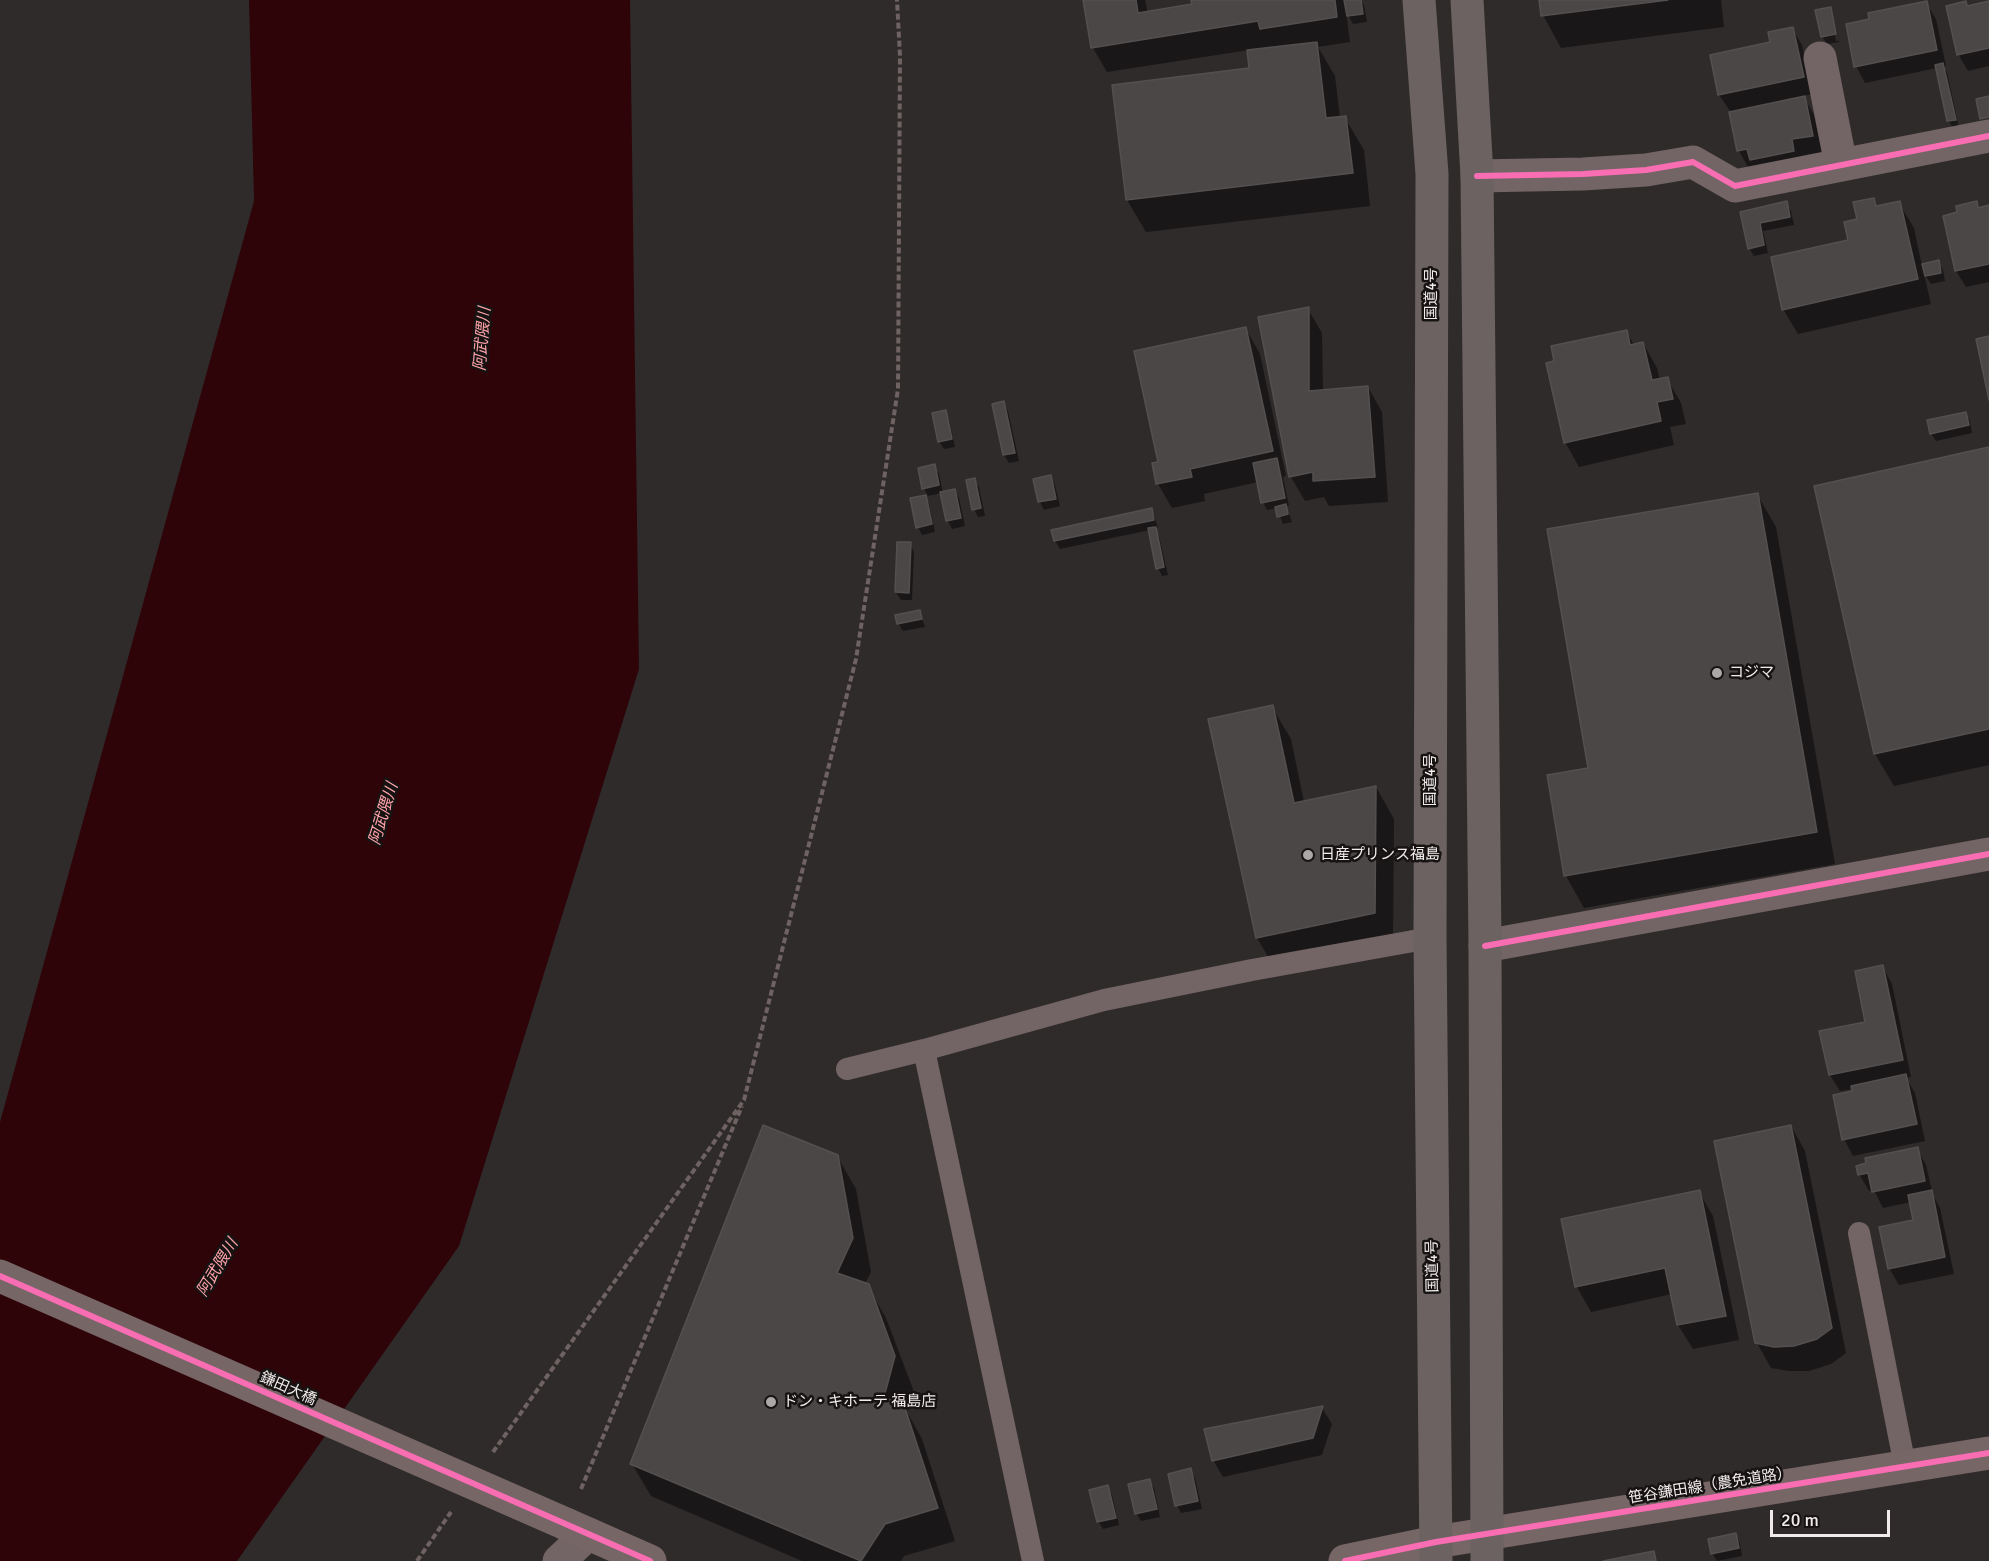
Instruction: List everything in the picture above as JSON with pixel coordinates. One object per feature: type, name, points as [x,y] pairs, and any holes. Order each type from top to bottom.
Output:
[{"type":"highway","name":"国道4号","points":[[1419,0],[1432,174],[1431,938],[1436,1551]]},
{"type":"highway","points":[[1467,0],[1477,176],[1485,946],[1487,1548]]},
{"type":"street","points":[[1820,58],[1841,165]]},
{"type":"street","points":[[1477,176],[1646,170],[1693,162],[1736,186],[1989,136]]},
{"type":"street","points":[[1485,946],[1989,854]]},
{"type":"street","name":"鎌田大橋","points":[[0,1276],[650,1561]]},
{"type":"street","name":"笹谷鎌田線（農免道路）","points":[[1345,1561],[1487,1548],[1905,1466],[1989,1453]]},
{"type":"street","points":[[559,1561],[577,1529]]},
{"type":"lane","points":[[847,1069],[1104,1000],[1252,970],[1431,938]]},
{"type":"lane","points":[[924,1050],[1033,1561]]},
{"type":"lane","points":[[1859,1233],[1905,1466]]},
{"type":"path","points":[[577,1529],[744,1100],[856,658],[898,389],[900,56],[897,0]]},
{"type":"path","points":[[492,1453],[744,1100]]},
{"type":"path","points":[[417,1561],[451,1512]]},
{"type":"water","name":"阿武隈川","points":[[249,0],[630,0],[639,669],[459,1246],[237,1561],[0,1561],[0,1122],[254,201]]},
{"type":"building","points":[[1083,0],[1136,0],[1138,13],[1192,4],[1191,0],[1335,0],[1337,17],[1260,29],[1258,21],[1091,48]]},
{"type":"building","points":[[1344,0],[1361,0],[1363,14],[1347,16]]},
{"type":"building","points":[[1539,0],[1668,0],[1541,16]]},
{"type":"building","points":[[1927,1],[1937,50],[1854,67],[1846,24],[1869,19],[1868,13]]},
{"type":"building","points":[[1966,1],[1967,6],[1989,1],[1989,48],[1957,55],[1946,6]]},
{"type":"building","points":[[1831,7],[1836,34],[1821,37],[1815,10]]},
{"type":"building","points":[[1793,27],[1804,77],[1718,95],[1710,55],[1770,42],[1768,32]]},
{"type":"building","points":[[1317,42],[1326,118],[1346,116],[1353,173],[1126,200],[1112,85],[1249,68],[1247,50]]},
{"type":"building","points":[[1943,63],[1956,120],[1947,121],[1935,65]]},
{"type":"building","points":[[1805,96],[1813,136],[1792,139],[1794,151],[1750,160],[1747,149],[1737,151],[1729,112]]},
{"type":"building","points":[[1989,96],[1989,117],[1980,119],[1976,99]]},
{"type":"building","points":[[1874,198],[1876,206],[1900,201],[1918,279],[1782,310],[1771,257],[1848,240],[1844,222],[1857,219],[1853,202]]},
{"type":"building","points":[[1787,201],[1790,217],[1760,223],[1764,245],[1748,249],[1740,212]]},
{"type":"building","points":[[1977,201],[1978,208],[1989,205],[1989,264],[1955,271],[1943,216],[1957,212],[1956,206]]},
{"type":"building","points":[[1939,260],[1941,273],[1925,276],[1922,264]]},
{"type":"building","points":[[1309,307],[1309,391],[1368,386],[1375,477],[1313,481],[1313,472],[1289,477],[1258,317]]},
{"type":"building","points":[[1246,327],[1273,451],[1190,469],[1192,477],[1156,484],[1152,463],[1158,462],[1134,351]]},
{"type":"building","points":[[1627,330],[1630,345],[1643,342],[1652,380],[1668,377],[1673,399],[1657,402],[1661,421],[1564,443],[1546,363],[1554,361],[1551,346]]},
{"type":"building","points":[[1989,336],[1989,400],[1976,339]]},
{"type":"building","points":[[1004,401],[1015,453],[1003,455],[992,404]]},
{"type":"building","points":[[946,410],[952,439],[938,442],[932,413]]},
{"type":"building","points":[[1966,412],[1969,425],[1930,434],[1927,420]]},
{"type":"building","points":[[1989,447],[1989,729],[1874,754],[1814,486]]},
{"type":"building","points":[[1277,458],[1285,498],[1261,503],[1253,463]]},
{"type":"building","points":[[935,464],[939,485],[922,489],[918,468]]},
{"type":"building","points":[[1051,475],[1056,499],[1038,502],[1033,479]]},
{"type":"building","points":[[975,478],[981,508],[972,510],[966,480]]},
{"type":"building","points":[[955,489],[961,518],[946,521],[940,492]]},
{"type":"building","points":[[1758,493],[1817,832],[1564,876],[1547,775],[1588,768],[1547,529]]},
{"type":"building","points":[[926,495],[932,524],[916,528],[910,498]]},
{"type":"building","points":[[1286,504],[1288,514],[1277,517],[1275,507]]},
{"type":"building","points":[[1152,508],[1154,520],[1054,541],[1051,530]]},
{"type":"building","points":[[1156,527],[1164,567],[1156,569],[1148,528]]},
{"type":"building","points":[[897,542],[911,542],[909,593],[895,592]]},
{"type":"building","points":[[920,610],[922,619],[897,624],[895,615]]},
{"type":"building","points":[[1273,705],[1294,803],[1376,786],[1375,913],[1256,938],[1208,719]]},
{"type":"building","points":[[1883,965],[1903,1060],[1829,1075],[1819,1031],[1865,1022],[1855,971]]},
{"type":"building","points":[[1906,1074],[1917,1124],[1842,1140],[1833,1095],[1852,1091],[1851,1086]]},
{"type":"building","points":[[763,1125],[838,1155],[853,1238],[837,1273],[869,1284],[895,1356],[884,1397],[904,1405],[938,1508],[885,1524],[861,1561],[630,1464]]},
{"type":"building","points":[[1791,1125],[1832,1328],[1817,1339],[1794,1346],[1774,1347],[1755,1343],[1714,1141]]},
{"type":"building","points":[[1918,1147],[1925,1181],[1872,1192],[1868,1173],[1858,1175],[1856,1166],[1866,1163],[1865,1158]]},
{"type":"building","points":[[1700,1190],[1726,1316],[1677,1325],[1665,1268],[1575,1287],[1561,1219]]},
{"type":"building","points":[[1932,1190],[1945,1257],[1888,1269],[1879,1227],[1913,1220],[1908,1195]]},
{"type":"building","points":[[1323,1406],[1313,1438],[1212,1461],[1204,1429]]},
{"type":"building","points":[[1191,1468],[1198,1501],[1175,1506],[1168,1474]]},
{"type":"building","points":[[1150,1479],[1157,1509],[1135,1514],[1128,1484]]},
{"type":"building","points":[[1108,1485],[1116,1518],[1097,1522],[1089,1490]]},
{"type":"building","points":[[1736,1533],[1739,1548],[1711,1554],[1708,1539]]},
{"type":"building","points":[[1654,1551],[1656,1561],[1603,1561]]},
{"type":"cycle path","points":[[1477,176],[1646,170],[1693,162],[1735,186],[1989,136]]},
{"type":"cycle path","points":[[1485,946],[1989,854]]},
{"type":"cycle path","points":[[0,1276],[650,1561]]},
{"type":"cycle path","points":[[1345,1561],[1436,1542],[1989,1453]]},
{"type":"place","name":"コジマ","points":[[1717,673]]},
{"type":"place","name":"日産プリンス福島","points":[[1308,855]]},
{"type":"place","name":"ドン・キホーテ 福島店","points":[[771,1402]]}]
